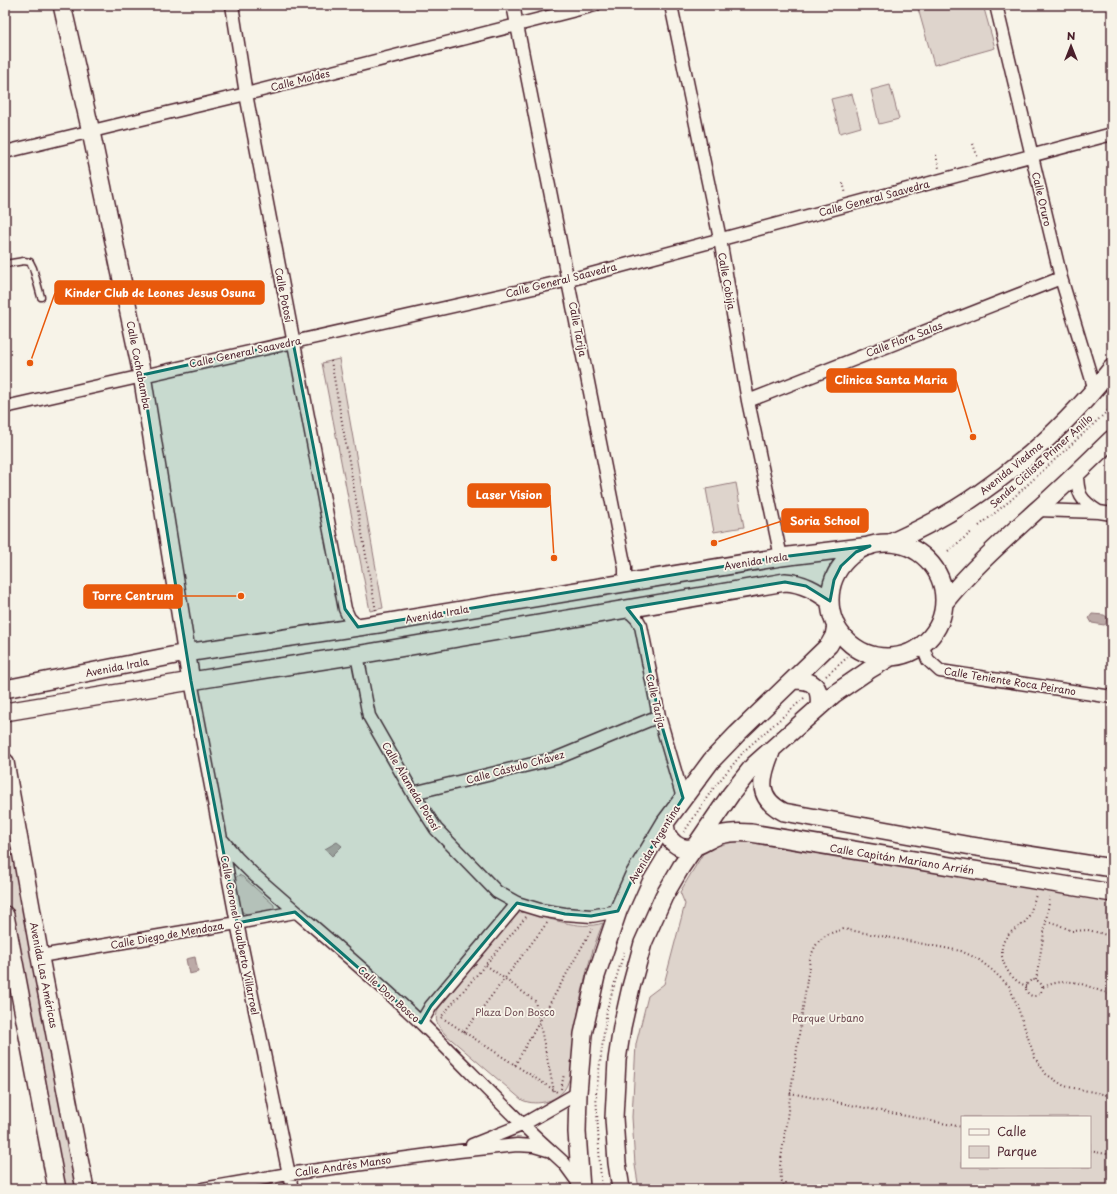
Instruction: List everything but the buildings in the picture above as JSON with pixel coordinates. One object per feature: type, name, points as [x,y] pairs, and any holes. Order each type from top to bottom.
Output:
[{"type":"main road","name":"Calle Cochabamba","points":[[62,5],[91,132],[142,375],[191,681]]},
{"type":"main road","name":"Avenida Viedma","points":[[890,543],[924,527],[980,494],[1046,440],[1095,390],[1112,368]]},
{"type":"main road","points":[[944,603],[963,580],[1012,532],[1038,510],[1112,439]]},
{"type":"main road","points":[[621,1189],[614,1126],[614,1095],[617,1060],[631,987],[644,943],[664,896],[694,847],[731,794],[754,765],[819,706],[846,686],[892,657],[911,652],[922,645],[938,627],[943,613],[944,590],[938,574],[930,562],[913,549],[890,543],[870,546],[856,552],[841,566],[831,589],[830,601],[832,616],[846,640],[857,648],[874,655],[892,657]]},
{"type":"main road","name":"Avenida Irala","points":[[5,689],[186,653],[378,624],[623,582],[781,557],[870,546]]},
{"type":"main road","points":[[5,712],[357,655],[785,582],[806,586],[830,601]]},
{"type":"main road","name":"Avenida Argentina","points":[[580,1187],[577,1132],[578,1093],[583,1034],[594,983],[618,910],[634,875],[665,823],[711,761],[829,645],[834,636],[836,625]]},
{"type":"main road","points":[[794,680],[806,680],[816,686],[820,696],[819,706]]},
{"type":"main road","points":[[772,749],[762,777],[763,791],[769,802],[775,808],[784,812],[971,846],[1112,868]]},
{"type":"main road","name":"Avenida Las Américas","points":[[5,762],[40,956],[85,1189]]},
{"type":"main road","points":[[665,823],[666,832],[670,840],[676,846],[682,848],[694,847]]},
{"type":"main road","name":"Calle Capitán Mariano Arrién","points":[[694,847],[719,835],[735,832],[751,833],[1112,893]]},
{"type":"main road","points":[[966,869],[971,846]]},
{"type":"main road","points":[[5,916],[9,959],[57,1189]]},
{"type":"street","name":"Calle Potosí","points":[[232,5],[246,94],[345,609],[349,618],[358,627]]},
{"type":"street","name":"Calle Tarija","points":[[513,5],[569,280],[625,568],[623,582]]},
{"type":"street","name":"Calle Moldes","points":[[5,152],[246,94],[595,5]]},
{"type":"street","name":"Calle Cobija","points":[[671,5],[720,239],[748,401],[781,557]]},
{"type":"street","name":"Calle Oruro","points":[[996,5],[1061,278],[1095,390]]},
{"type":"street","name":"Calle General Saavedra","points":[[5,407],[569,280],[1112,134]]},
{"type":"street","name":"Calle Flora Salas","points":[[748,401],[1061,278]]},
{"type":"street","points":[[1077,472],[1077,488],[1080,496],[1088,505],[1099,512]]},
{"type":"street","points":[[1038,510],[1099,512],[1112,514]]},
{"type":"street","name":"Calle Tarija","points":[[626,608],[637,619],[641,626],[659,716],[683,798]]},
{"type":"street","name":"Calle Teniente Roca Peirano","points":[[922,645],[928,660],[940,671],[1112,696]]},
{"type":"street","name":"Calle Alameda Potosí","points":[[357,655],[368,716],[413,793],[436,829],[497,892],[517,903],[552,912],[591,916],[618,910]]},
{"type":"street","name":"Calle Coronel Gualberto Villarroel","points":[[191,681],[237,923],[292,1189]]},
{"type":"street","name":"Calle Cástulo Chávez","points":[[413,793],[556,758],[659,716]]},
{"type":"street","name":"Calle Don Bosco","points":[[222,841],[252,873],[385,989],[421,1023],[522,1125],[551,1151]]},
{"type":"street","points":[[421,1023],[431,1006],[517,903]]},
{"type":"street","name":"Calle Diego de Mendoza","points":[[40,956],[295,912]]},
{"type":"street","name":"Calle Andrés Manso","points":[[459,1151],[522,1125],[578,1093]]},
{"type":"street","name":"Calle Andrés Manso","points":[[203,1189],[288,1174],[459,1151],[517,1145],[534,1146],[551,1151]]},
{"type":"street","points":[[551,1151],[564,1164],[580,1187]]},
{"type":"lane","points":[[5,264],[24,261],[30,262],[41,296]]},
{"type":"path","points":[[331,361],[378,624]]},
{"type":"path","name":"Senda Ciclista Primer Anillo","points":[[979,526],[1012,499],[1112,408]]},
{"type":"path","points":[[948,551],[973,531]]},
{"type":"path","points":[[826,676],[849,656]]},
{"type":"path","points":[[1026,986],[1030,981],[1036,980],[1041,983],[1041,993],[1033,996],[1028,992],[1026,986],[1022,985],[1012,977],[1003,961],[1001,947],[1008,933],[1023,924],[1027,919],[1036,895]]},
{"type":"path","points":[[1036,980],[1050,897]]},
{"type":"path","points":[[525,919],[441,1017],[559,1094],[564,1072]]},
{"type":"path","points":[[464,1032],[548,922],[540,921]]},
{"type":"path","points":[[1046,921],[1072,931],[1088,930],[1112,937]]},
{"type":"path","points":[[585,927],[596,928]]},
{"type":"path","points":[[516,1065],[593,928]]},
{"type":"path","points":[[785,1189],[781,1179],[780,1166],[810,959],[815,945],[821,938],[832,932],[844,930],[961,951],[978,959],[1009,986],[1035,1058],[1046,1074],[1064,1086],[1112,1096]]},
{"type":"path","points":[[486,965],[535,1001],[554,1091]]},
{"type":"path","points":[[1042,987],[1057,982],[1070,982],[1085,985],[1112,995]]},
{"type":"path","points":[[790,1093],[961,1127]]},
{"type":"path","points":[[1091,1151],[1112,1155]]},
{"type":"highlighted area","points":[[293,342],[345,609],[358,627],[781,557],[870,546],[856,552],[841,566],[834,580],[830,601],[806,586],[785,582],[627,608],[641,626],[659,716],[683,798],[634,875],[618,911],[591,916],[565,914],[517,903],[431,1006],[421,1023],[295,912],[237,923],[191,681],[142,375]]},
{"type":"green space","points":[[917,5],[983,5],[995,48],[934,65]]},
{"type":"green space","points":[[890,85],[899,119],[879,124],[871,90]]},
{"type":"green space","points":[[852,94],[861,127],[840,133],[831,99]]},
{"type":"green space","points":[[339,359],[383,608],[370,611],[322,363]]},
{"type":"green space","points":[[736,483],[744,527],[714,532],[706,489]]},
{"type":"green space","points":[[5,783],[81,1185],[67,1186],[61,1189],[5,897]]},
{"type":"green space","name":"Parque Urbano","points":[[732,834],[1112,895],[1112,1189],[639,1189],[635,1165],[632,1117],[636,1044],[648,996],[664,984],[685,904],[680,892],[704,852]]},
{"type":"green space","points":[[239,875],[274,905],[272,911],[249,915],[242,912],[234,879]]},
{"type":"green space","name":"Plaza Don Bosco","points":[[524,912],[574,924],[594,925],[603,923],[590,961],[580,1001],[570,1078],[564,1091],[554,1099],[541,1103],[522,1100],[445,1034],[436,1020],[438,1009],[510,921],[519,913]]},
{"type":"shaded area","points":[[1092,614],[1104,615],[1107,617],[1106,624],[1092,623],[1089,618]]},
{"type":"shaded area","points":[[337,842],[342,846],[332,856],[325,849]]},
{"type":"shaded area","points":[[195,957],[198,972],[189,974],[186,959]]},
{"type":"place","name":"Kinder Club de Leones Jesus Osuna","points":[[30,363]]},
{"type":"place","name":"Clinica Santa Maria","points":[[973,437]]},
{"type":"place","name":"Soria School","points":[[714,543]]},
{"type":"place","name":"Laser Vision","points":[[554,558]]},
{"type":"place","name":"Torre Centrum","points":[[241,596]]}]
